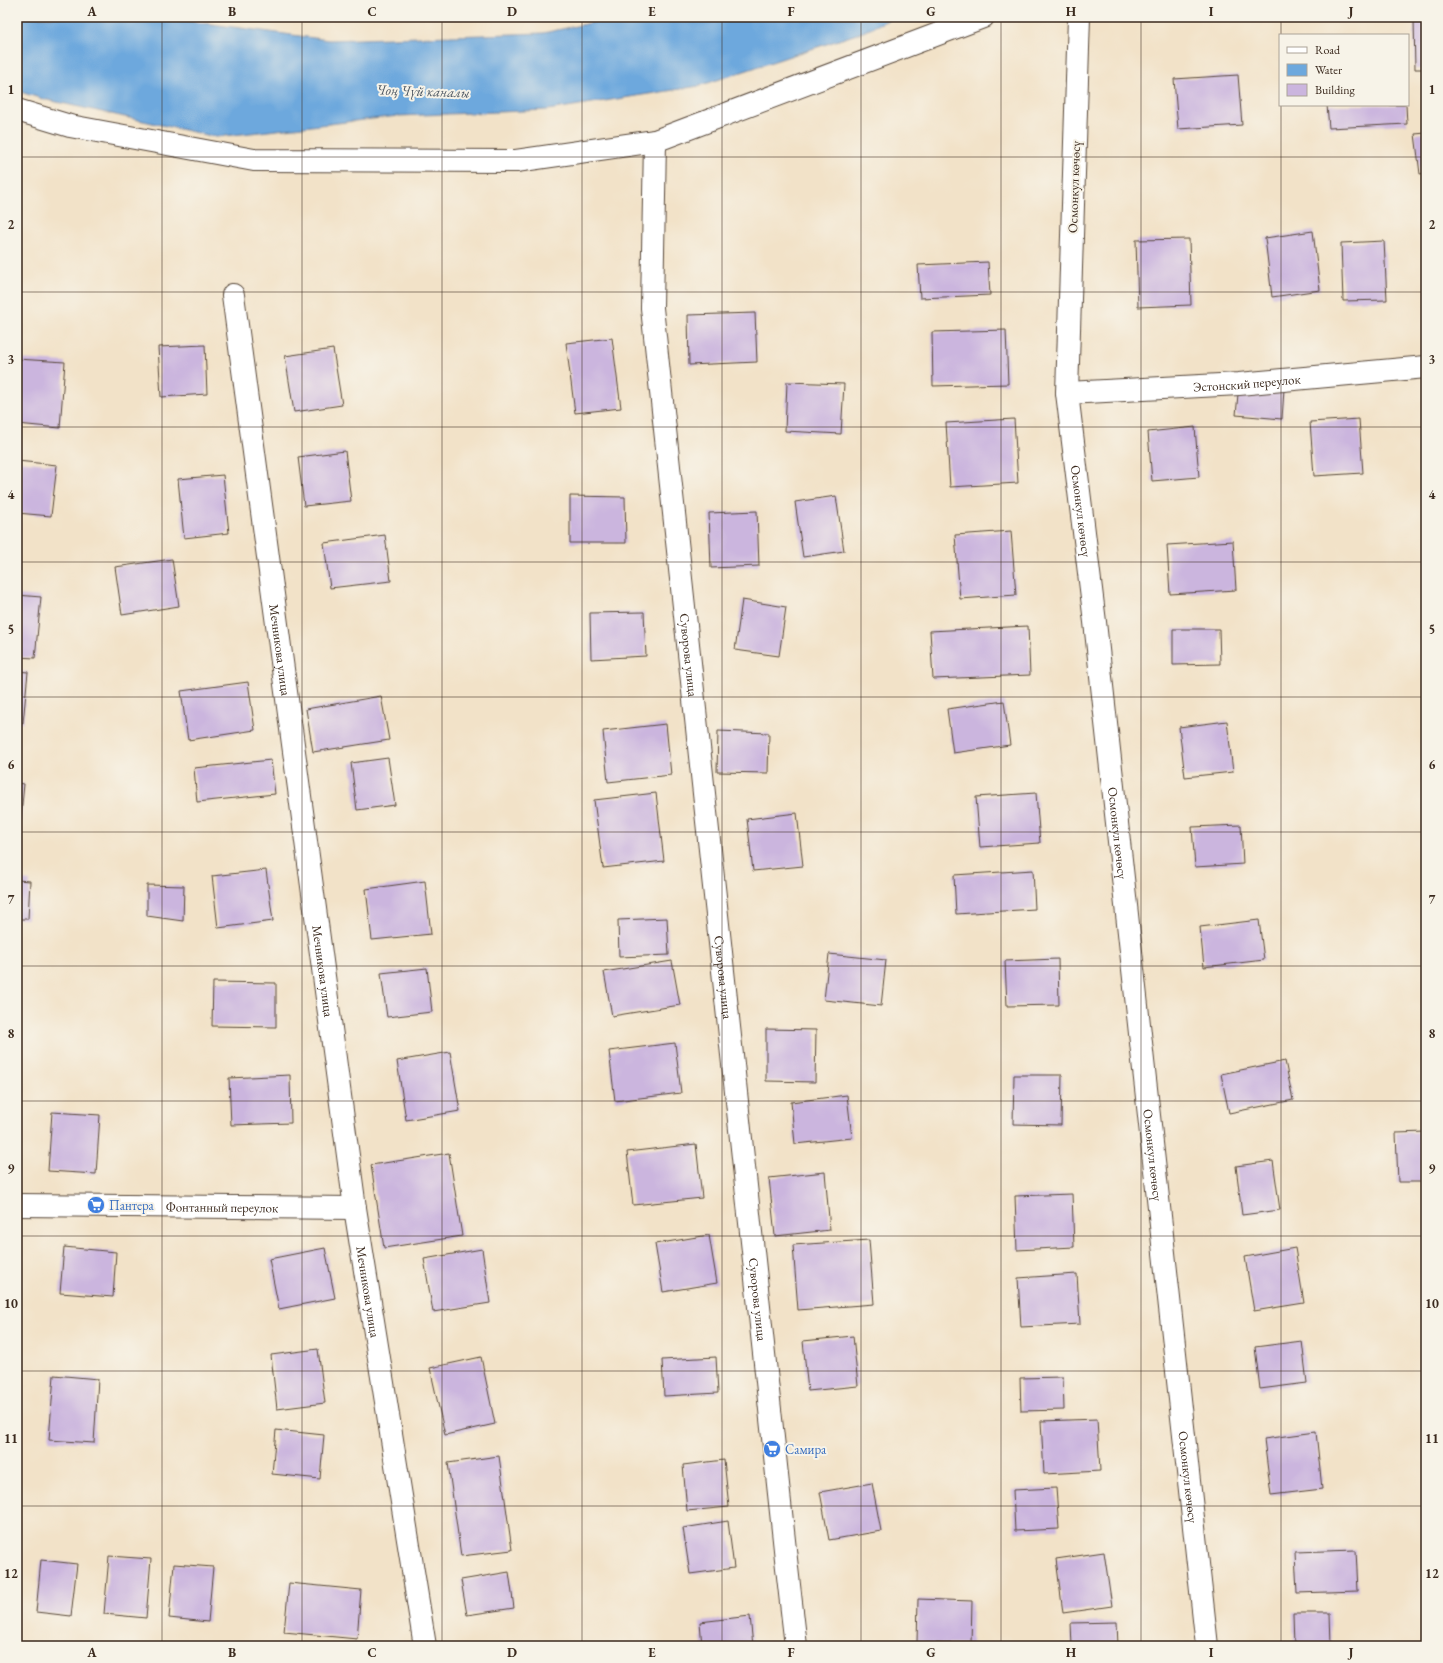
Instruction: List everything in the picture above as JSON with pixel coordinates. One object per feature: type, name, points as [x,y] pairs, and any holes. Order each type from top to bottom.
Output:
[{"type":"street","points":[[17,110],[70,126],[254,160],[516,161],[654,141],[983,17]]},
{"type":"street","name":"Осмонкул көчөсү","points":[[1079,17],[1067,393],[1095,622],[1207,1646]]},
{"type":"street","name":"Суворова улица","points":[[654,141],[652,308],[796,1646]]},
{"type":"street","name":"Мечникова улица","points":[[233,295],[355,1208],[425,1646]]},
{"type":"street","name":"Эстонский переулок","points":[[1067,393],[1239,384],[1426,367]]},
{"type":"street","name":"Фонтанный переулок","points":[[17,1205],[355,1208]]},
{"type":"water","name":"Чоң Чүй каналы","points":[[17,17],[159,17],[329,40],[543,33],[619,17],[894,17],[863,32],[699,86],[548,110],[398,116],[216,137],[43,99],[17,91]]},
{"type":"building","points":[[1414,19],[1426,19],[1426,69],[1415,69]]},
{"type":"building","points":[[1238,75],[1242,125],[1178,129],[1174,79]]},
{"type":"building","points":[[1327,106],[1406,106],[1407,124],[1329,128]]},
{"type":"building","points":[[1426,133],[1426,173],[1420,174],[1415,134]]},
{"type":"building","points":[[1313,231],[1320,290],[1272,297],[1265,238]]},
{"type":"building","points":[[1189,239],[1191,305],[1138,307],[1136,240]]},
{"type":"building","points":[[1384,241],[1387,300],[1343,301],[1341,243]]},
{"type":"building","points":[[988,262],[990,295],[920,298],[918,265]]},
{"type":"building","points":[[755,313],[757,362],[689,365],[688,315]]},
{"type":"building","points":[[1006,330],[1008,384],[933,386],[932,332]]},
{"type":"building","points":[[612,338],[621,408],[575,413],[566,343]]},
{"type":"building","points":[[205,345],[207,394],[161,397],[158,347]]},
{"type":"building","points":[[333,349],[342,405],[294,412],[285,356]]},
{"type":"building","points":[[17,359],[65,362],[60,428],[17,424]]},
{"type":"building","points":[[787,382],[844,384],[841,434],[785,431]]},
{"type":"building","points":[[1239,384],[1284,389],[1282,419],[1236,415]]},
{"type":"building","points":[[1014,419],[1018,483],[950,487],[946,423]]},
{"type":"building","points":[[1359,419],[1363,473],[1314,476],[1310,422]]},
{"type":"building","points":[[1195,427],[1199,477],[1152,481],[1148,432]]},
{"type":"building","points":[[345,451],[351,501],[304,506],[298,457]]},
{"type":"building","points":[[17,461],[57,465],[51,516],[17,513]]},
{"type":"building","points":[[223,475],[229,533],[184,538],[178,479]]},
{"type":"building","points":[[570,496],[625,497],[626,543],[570,543]]},
{"type":"building","points":[[836,496],[844,551],[803,557],[795,502]]},
{"type":"building","points":[[757,511],[759,566],[711,568],[709,513]]},
{"type":"building","points":[[1011,531],[1016,595],[960,599],[955,535]]},
{"type":"building","points":[[385,535],[391,581],[330,588],[324,543]]},
{"type":"building","points":[[1233,541],[1236,590],[1170,594],[1167,545]]},
{"type":"building","points":[[172,559],[179,606],[122,615],[115,567]]},
{"type":"building","points":[[17,595],[41,597],[35,658],[17,657]]},
{"type":"building","points":[[742,600],[786,607],[779,656],[735,650]]},
{"type":"building","points":[[644,612],[646,656],[591,659],[590,613]]},
{"type":"building","points":[[1028,626],[1030,675],[933,679],[930,631]]},
{"type":"building","points":[[1173,629],[1219,629],[1220,664],[1173,665]]},
{"type":"building","points":[[17,671],[28,672],[23,723],[17,722]]},
{"type":"building","points":[[248,682],[255,730],[188,740],[181,691]]},
{"type":"building","points":[[381,696],[389,740],[313,752],[306,709]]},
{"type":"building","points":[[1004,701],[1010,745],[953,753],[947,709]]},
{"type":"building","points":[[1227,721],[1233,772],[1185,777],[1179,727]]},
{"type":"building","points":[[666,724],[671,775],[608,782],[603,731]]},
{"type":"building","points":[[718,731],[769,733],[768,773],[717,772]]},
{"type":"building","points":[[388,758],[395,805],[357,810],[351,763]]},
{"type":"building","points":[[271,760],[275,794],[197,802],[194,768]]},
{"type":"building","points":[[17,783],[24,784],[19,836],[17,836]]},
{"type":"building","points":[[656,793],[664,861],[603,868],[594,800]]},
{"type":"building","points":[[1036,793],[1040,843],[980,847],[976,797]]},
{"type":"building","points":[[797,813],[803,866],[753,871],[747,819]]},
{"type":"building","points":[[1241,825],[1243,864],[1195,867],[1192,827]]},
{"type":"building","points":[[266,870],[273,921],[218,928],[212,876]]},
{"type":"building","points":[[1033,870],[1035,909],[956,914],[954,875]]},
{"type":"building","points":[[17,880],[30,881],[28,919],[17,919]]},
{"type":"building","points":[[425,881],[431,934],[372,940],[366,889]]},
{"type":"building","points":[[147,885],[184,886],[183,921],[147,916]]},
{"type":"building","points":[[667,918],[669,955],[619,957],[618,920]]},
{"type":"building","points":[[1259,920],[1264,960],[1204,967],[1200,927]]},
{"type":"building","points":[[829,954],[886,960],[881,1006],[824,1000]]},
{"type":"building","points":[[1058,959],[1059,1005],[1007,1006],[1005,961]]},
{"type":"building","points":[[672,961],[680,1005],[612,1016],[604,972]]},
{"type":"building","points":[[427,968],[432,1012],[387,1017],[381,973]]},
{"type":"building","points":[[213,982],[276,983],[276,1027],[212,1026]]},
{"type":"building","points":[[766,1029],[816,1030],[815,1082],[766,1081]]},
{"type":"building","points":[[675,1043],[681,1093],[615,1101],[609,1051]]},
{"type":"building","points":[[450,1052],[460,1111],[406,1120],[397,1061]]},
{"type":"building","points":[[1285,1061],[1293,1100],[1229,1113],[1221,1074]]},
{"type":"building","points":[[290,1075],[291,1123],[231,1125],[229,1078]]},
{"type":"building","points":[[1014,1075],[1062,1075],[1061,1125],[1013,1124]]},
{"type":"building","points":[[847,1095],[852,1138],[795,1144],[791,1102]]},
{"type":"building","points":[[52,1112],[100,1115],[96,1174],[48,1171]]},
{"type":"building","points":[[1426,1132],[1426,1182],[1398,1182],[1396,1133]]},
{"type":"building","points":[[696,1144],[702,1198],[633,1205],[627,1152]]},
{"type":"building","points":[[449,1153],[462,1236],[384,1248],[371,1165]]},
{"type":"building","points":[[1273,1161],[1280,1210],[1242,1215],[1236,1166]]},
{"type":"building","points":[[825,1172],[830,1230],[775,1236],[769,1178]]},
{"type":"building","points":[[1072,1194],[1074,1247],[1017,1250],[1015,1196]]},
{"type":"building","points":[[709,1235],[717,1283],[663,1292],[655,1244]]},
{"type":"building","points":[[869,1240],[874,1304],[798,1310],[793,1245]]},
{"type":"building","points":[[64,1247],[116,1252],[113,1297],[60,1293]]},
{"type":"building","points":[[325,1248],[335,1298],[279,1309],[269,1259]]},
{"type":"building","points":[[1295,1248],[1304,1303],[1254,1311],[1245,1257]]},
{"type":"building","points":[[482,1249],[490,1303],[433,1312],[424,1259]]},
{"type":"building","points":[[1077,1274],[1080,1324],[1021,1327],[1018,1278]]},
{"type":"building","points":[[853,1336],[858,1386],[808,1391],[803,1341]]},
{"type":"building","points":[[1302,1341],[1307,1383],[1260,1389],[1255,1347]]},
{"type":"building","points":[[318,1349],[325,1403],[277,1409],[271,1355]]},
{"type":"building","points":[[481,1357],[495,1424],[445,1435],[430,1368]]},
{"type":"building","points":[[716,1357],[718,1393],[664,1396],[662,1360]]},
{"type":"building","points":[[54,1375],[98,1379],[94,1443],[49,1440]]},
{"type":"building","points":[[1063,1377],[1064,1410],[1021,1411],[1020,1378]]},
{"type":"building","points":[[1097,1419],[1100,1471],[1044,1474],[1041,1421]]},
{"type":"building","points":[[276,1430],[324,1435],[320,1479],[272,1474]]},
{"type":"building","points":[[1316,1432],[1322,1489],[1271,1495],[1264,1439]]},
{"type":"building","points":[[499,1456],[512,1550],[461,1556],[448,1463]]},
{"type":"building","points":[[724,1460],[729,1507],[687,1511],[683,1465]]},
{"type":"building","points":[[872,1483],[881,1531],[829,1540],[820,1492]]},
{"type":"building","points":[[1056,1488],[1059,1529],[1015,1531],[1013,1490]]},
{"type":"building","points":[[728,1521],[734,1568],[690,1574],[683,1528]]},
{"type":"building","points":[[1356,1550],[1358,1591],[1297,1593],[1295,1552]]},
{"type":"building","points":[[1104,1552],[1112,1606],[1063,1613],[1056,1559]]},
{"type":"building","points":[[109,1556],[151,1559],[146,1618],[104,1614]]},
{"type":"building","points":[[41,1560],[77,1564],[71,1616],[36,1612]]},
{"type":"building","points":[[174,1564],[213,1567],[208,1622],[169,1618]]},
{"type":"building","points":[[509,1572],[514,1608],[467,1615],[461,1580]]},
{"type":"building","points":[[289,1583],[361,1590],[357,1639],[284,1632]]},
{"type":"building","points":[[918,1599],[972,1601],[971,1644],[917,1643]]},
{"type":"building","points":[[1293,1613],[1330,1613],[1331,1646],[1294,1646]]},
{"type":"building","points":[[750,1616],[753,1646],[702,1646],[700,1622]]},
{"type":"building","points":[[1117,1622],[1118,1646],[1072,1646],[1071,1623]]},
{"type":"place","name":"Пантера","points":[[96,1205]]},
{"type":"place","name":"Самира","points":[[772,1449]]}]
